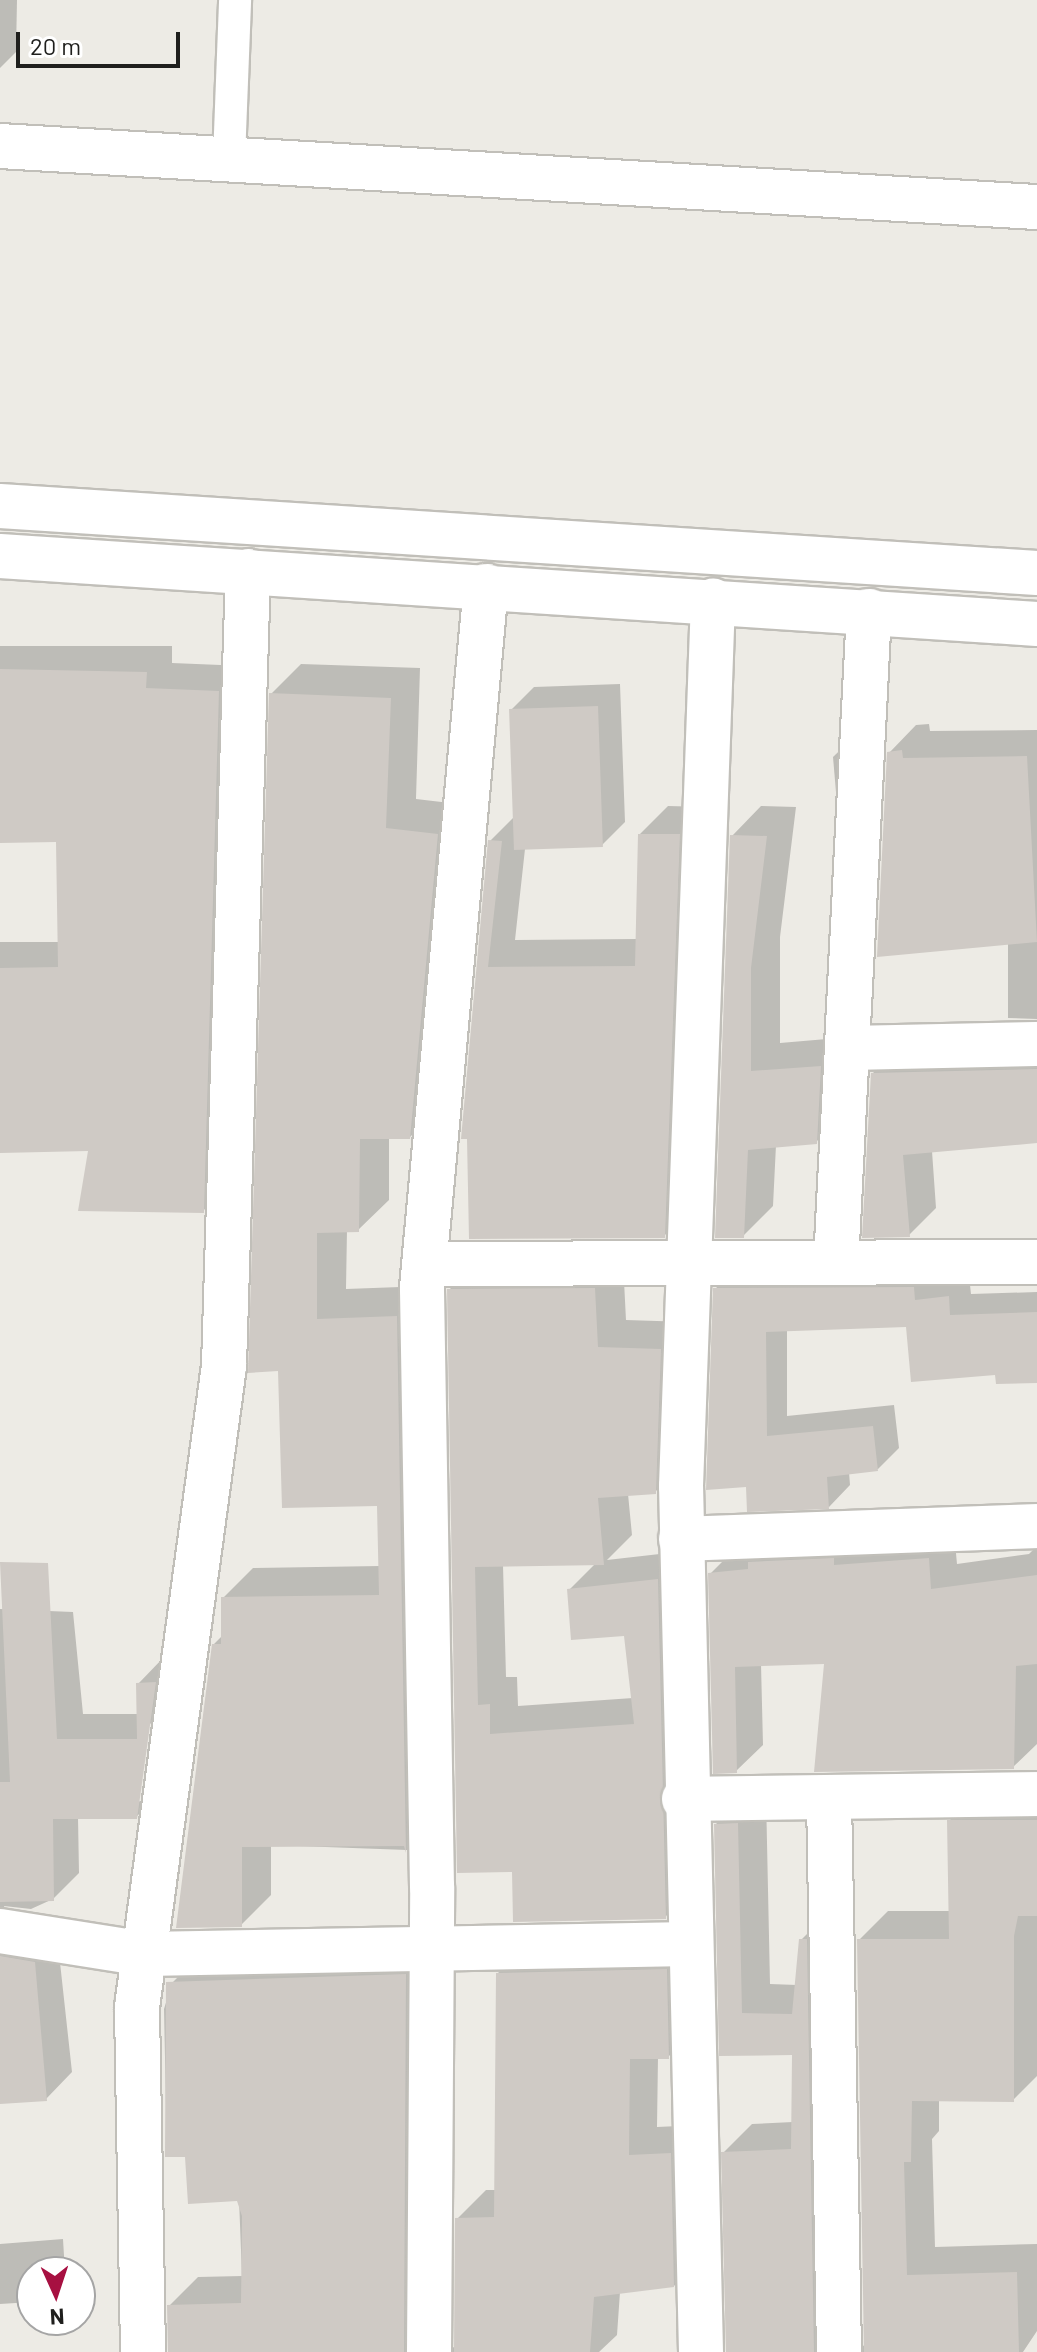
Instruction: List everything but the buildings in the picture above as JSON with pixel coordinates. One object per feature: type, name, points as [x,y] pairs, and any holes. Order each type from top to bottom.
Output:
[{"type":"street","points":[[0,146],[1037,207]]},
{"type":"street","points":[[0,506],[1037,573]]},
{"type":"street","points":[[0,556],[1037,624]]},
{"type":"street","points":[[143,2352],[137,2007],[224,1366],[248,571]]},
{"type":"street","points":[[429,2352],[432,1951],[425,1264],[486,586]]},
{"type":"street","points":[[701,2352],[684,1799],[681,1539],[713,601]]},
{"type":"street","points":[[836,1263],[869,611]]},
{"type":"street","points":[[848,1048],[1037,1044]]},
{"type":"street","points":[[425,1264],[1037,1262]]},
{"type":"street","points":[[681,1539],[1037,1526]]},
{"type":"street","points":[[684,1799],[1037,1794]]},
{"type":"street","points":[[829,1797],[839,2352]]},
{"type":"street","points":[[0,1931],[145,1954],[690,1944]]},
{"type":"lane","points":[[229,159],[235,0]]}]
